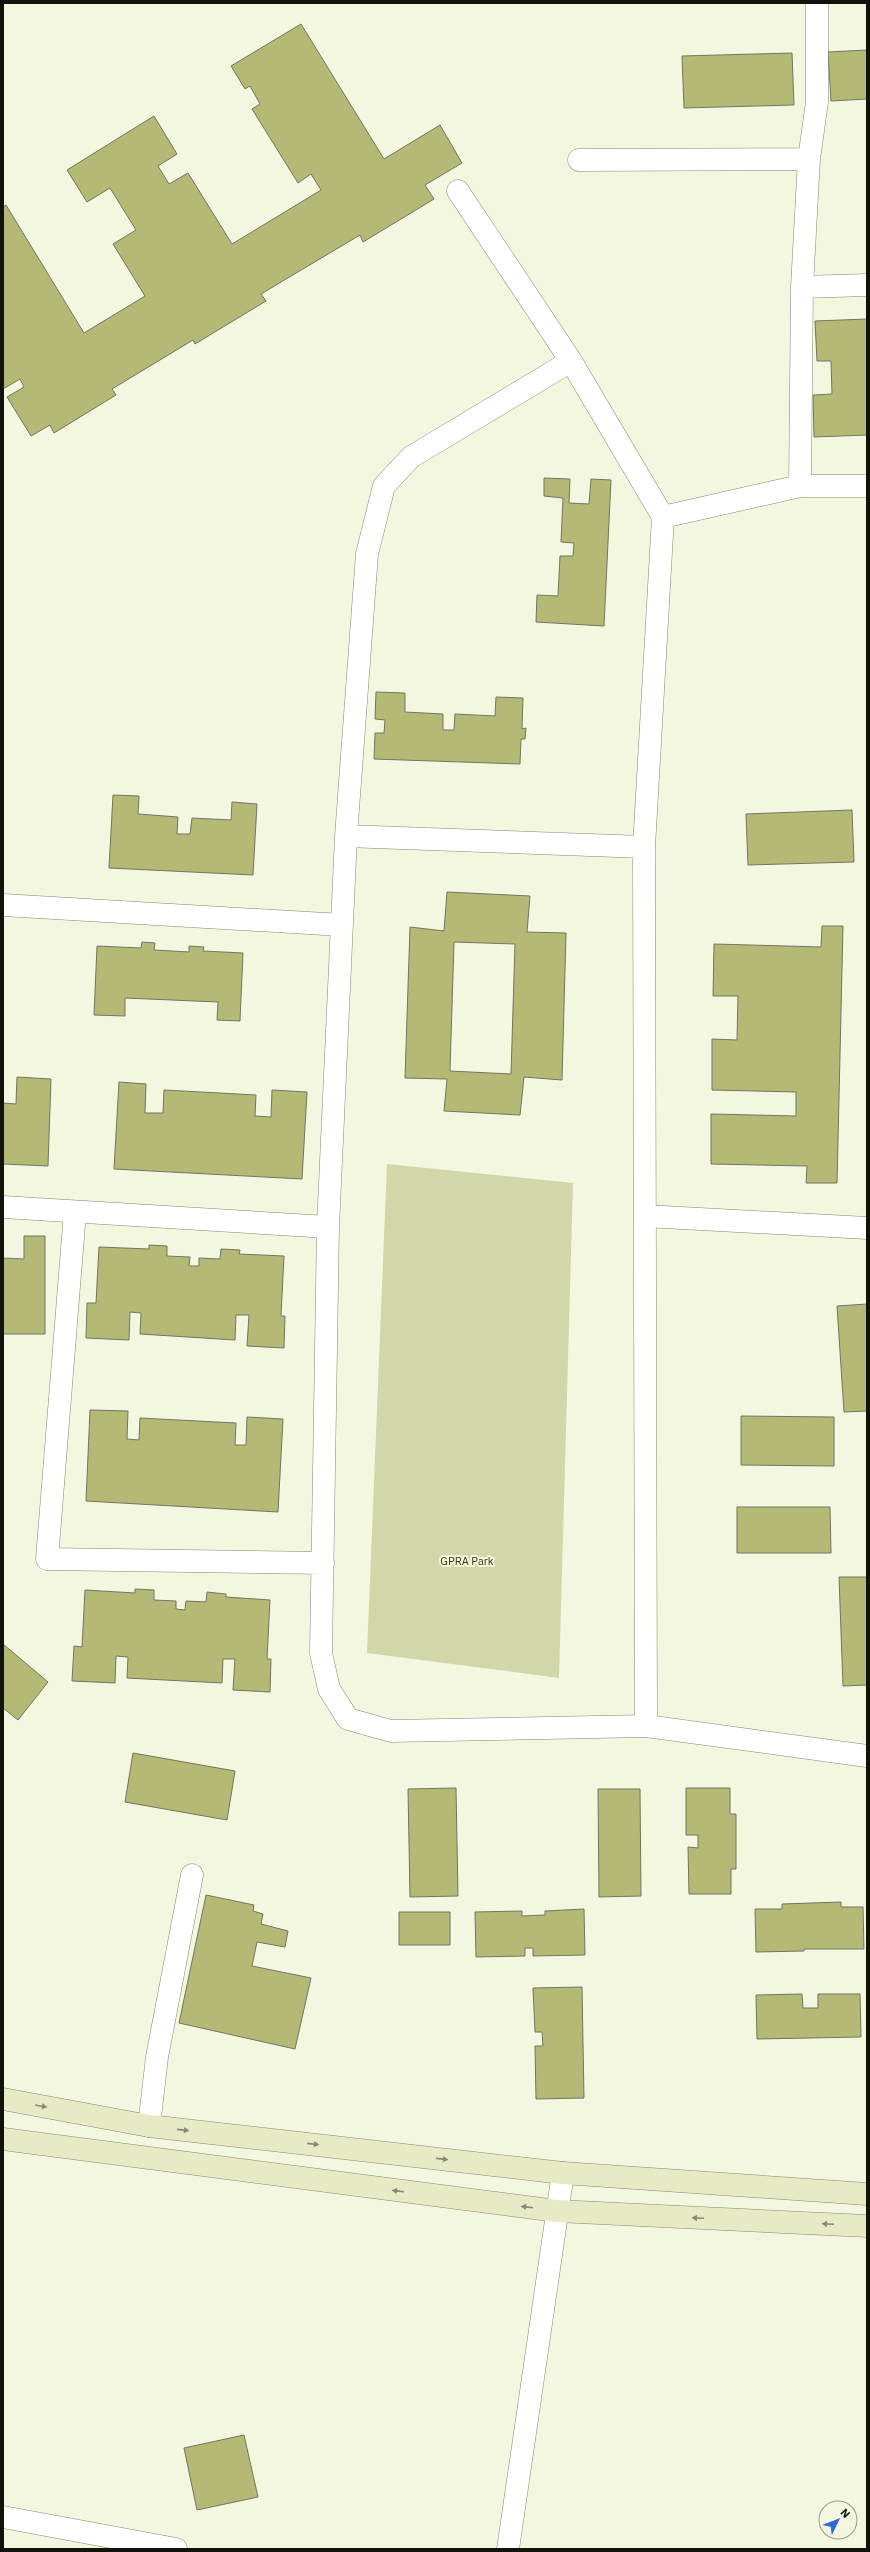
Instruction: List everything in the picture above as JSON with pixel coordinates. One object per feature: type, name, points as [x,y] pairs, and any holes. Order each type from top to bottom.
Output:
[{"type":"street","points":[[800,486],[802,288],[809,159],[817,102],[817,3]]},
{"type":"street","points":[[579,160],[809,159]]},
{"type":"street","points":[[458,191],[571,361],[663,517],[644,847],[646,1726]]},
{"type":"street","points":[[802,288],[867,285]]},
{"type":"street","points":[[571,361],[411,457],[384,486],[367,554],[346,836],[328,1227],[321,1652],[329,1689],[348,1719],[391,1731],[646,1726],[867,1756]]},
{"type":"street","points":[[663,517],[800,486],[867,486]]},
{"type":"street","points":[[346,836],[644,847]]},
{"type":"street","points":[[3,905],[342,926]]},
{"type":"street","points":[[3,1207],[328,1227]]},
{"type":"street","points":[[75,1212],[47,1559],[323,1563]]},
{"type":"street","points":[[645,1216],[867,1228]]},
{"type":"street","points":[[149,2126],[157,2056],[192,1875]]},
{"type":"street","points":[[3,2100],[149,2126],[563,2173],[867,2194]]},
{"type":"street","points":[[3,2139],[557,2211],[867,2226]]},
{"type":"street","points":[[508,2549],[563,2173]]},
{"type":"street","points":[[3,2517],[176,2549]]},
{"type":"green space","name":"GPRA Park","points":[[387,1164],[573,1183],[559,1678],[367,1653]]},
{"type":"building","points":[[301,24],[384,159],[440,125],[462,163],[425,185],[434,199],[363,242],[360,235],[261,294],[266,301],[195,344],[193,340],[112,389],[116,395],[54,433],[50,425],[31,436],[7,397],[24,387],[20,379],[3,389],[3,207],[6,205],[84,333],[145,296],[113,244],[136,230],[110,188],[87,202],[67,170],[154,116],[177,154],[158,166],[169,184],[188,173],[232,244],[321,190],[311,174],[298,183],[252,109],[260,104],[250,86],[245,89],[231,66]]},
{"type":"building","points":[[867,50],[867,99],[831,101],[828,52]]},
{"type":"building","points":[[792,53],[794,105],[684,108],[682,56]]},
{"type":"building","points":[[867,319],[867,435],[814,437],[813,395],[832,394],[831,361],[817,361],[815,321]]},
{"type":"building","points":[[544,478],[570,479],[569,503],[589,504],[591,479],[611,480],[604,626],[536,622],[537,595],[558,596],[560,556],[573,556],[574,543],[561,542],[563,498],[544,496]]},
{"type":"building","points":[[376,692],[405,693],[405,712],[443,714],[443,730],[454,730],[455,714],[495,716],[496,697],[523,698],[522,729],[526,728],[525,739],[521,739],[520,764],[374,759],[375,733],[384,733],[385,720],[375,719]]},
{"type":"building","points":[[113,795],[139,796],[138,814],[178,817],[177,834],[190,834],[192,818],[231,820],[232,802],[257,804],[253,875],[109,868]]},
{"type":"building","points":[[852,810],[854,862],[748,865],[746,814]]},
{"type":"building","points":[[447,892],[530,896],[527,932],[566,933],[562,1080],[524,1077],[520,1115],[444,1111],[447,1079],[405,1078],[410,927],[444,931]],"holes":[[[454,942],[515,944],[511,1074],[450,1071]]]},
{"type":"building","points":[[822,926],[843,926],[837,1183],[806,1183],[807,1166],[711,1164],[711,1114],[796,1116],[796,1092],[712,1090],[712,1039],[737,1040],[738,996],[713,996],[714,944],[821,947]]},
{"type":"building","points":[[142,942],[155,943],[154,950],[189,952],[189,946],[204,947],[203,951],[243,953],[240,1021],[217,1020],[218,1002],[125,998],[125,1016],[94,1015],[97,946],[141,948]]},
{"type":"building","points":[[17,1077],[51,1079],[48,1166],[3,1164],[3,1103],[16,1104]]},
{"type":"building","points":[[119,1082],[146,1084],[145,1113],[163,1113],[164,1090],[256,1095],[255,1116],[271,1117],[272,1090],[307,1092],[302,1179],[114,1169]]},
{"type":"building","points":[[24,1236],[45,1236],[45,1334],[3,1334],[3,1258],[24,1259]]},
{"type":"building","points":[[149,1245],[167,1246],[167,1256],[190,1257],[189,1266],[199,1266],[199,1258],[220,1259],[221,1249],[240,1250],[239,1254],[284,1256],[281,1316],[285,1316],[284,1348],[247,1346],[249,1315],[236,1315],[235,1340],[140,1334],[141,1313],[130,1312],[129,1340],[86,1338],[87,1303],[96,1303],[99,1247],[149,1249]]},
{"type":"building","points":[[867,1304],[867,1411],[844,1412],[837,1306]]},
{"type":"building","points":[[90,1410],[128,1411],[127,1439],[139,1440],[140,1418],[236,1423],[235,1445],[246,1445],[247,1417],[283,1419],[278,1512],[86,1501]]},
{"type":"building","points":[[741,1416],[834,1417],[834,1466],[741,1465]]},
{"type":"building","points":[[737,1507],[830,1507],[831,1553],[737,1553]]},
{"type":"building","points":[[839,1577],[867,1577],[867,1685],[843,1686]]},
{"type":"building","points":[[135,1589],[154,1590],[154,1600],[176,1601],[176,1609],[185,1610],[186,1601],[206,1602],[207,1592],[226,1594],[226,1597],[270,1600],[267,1659],[271,1659],[270,1692],[233,1690],[235,1659],[223,1659],[222,1683],[127,1678],[128,1657],[116,1656],[115,1683],[72,1681],[74,1646],[82,1647],[85,1590],[135,1593]]},
{"type":"building","points":[[3,1644],[48,1682],[18,1720],[3,1708]]},
{"type":"building","points":[[133,1753],[235,1771],[227,1820],[125,1802]]},
{"type":"building","points":[[456,1788],[458,1896],[410,1897],[408,1789]]},
{"type":"building","points":[[686,1788],[730,1788],[730,1814],[736,1814],[736,1869],[731,1869],[731,1894],[689,1894],[688,1847],[698,1848],[698,1835],[686,1835]]},
{"type":"building","points":[[598,1789],[640,1789],[641,1896],[599,1897]]},
{"type":"building","points":[[206,1895],[254,1905],[253,1911],[263,1914],[261,1924],[288,1931],[285,1947],[257,1942],[252,1966],[311,1978],[295,2049],[179,2023]]},
{"type":"building","points":[[841,1902],[841,1907],[863,1907],[864,1949],[804,1949],[804,1951],[756,1952],[755,1909],[782,1909],[782,1904]]},
{"type":"building","points":[[584,1909],[585,1955],[533,1956],[533,1948],[525,1948],[525,1956],[476,1957],[475,1912],[522,1911],[522,1916],[545,1915],[545,1911]]},
{"type":"building","points":[[399,1912],[450,1912],[450,1945],[399,1945]]},
{"type":"building","points":[[582,1987],[584,2098],[536,2099],[535,2046],[543,2046],[542,2032],[535,2032],[533,1988]]},
{"type":"building","points":[[802,1994],[803,2008],[818,2008],[818,1994],[860,1994],[861,2037],[757,2039],[756,1995]]},
{"type":"building","points":[[244,2435],[258,2497],[197,2510],[184,2448]]}]
